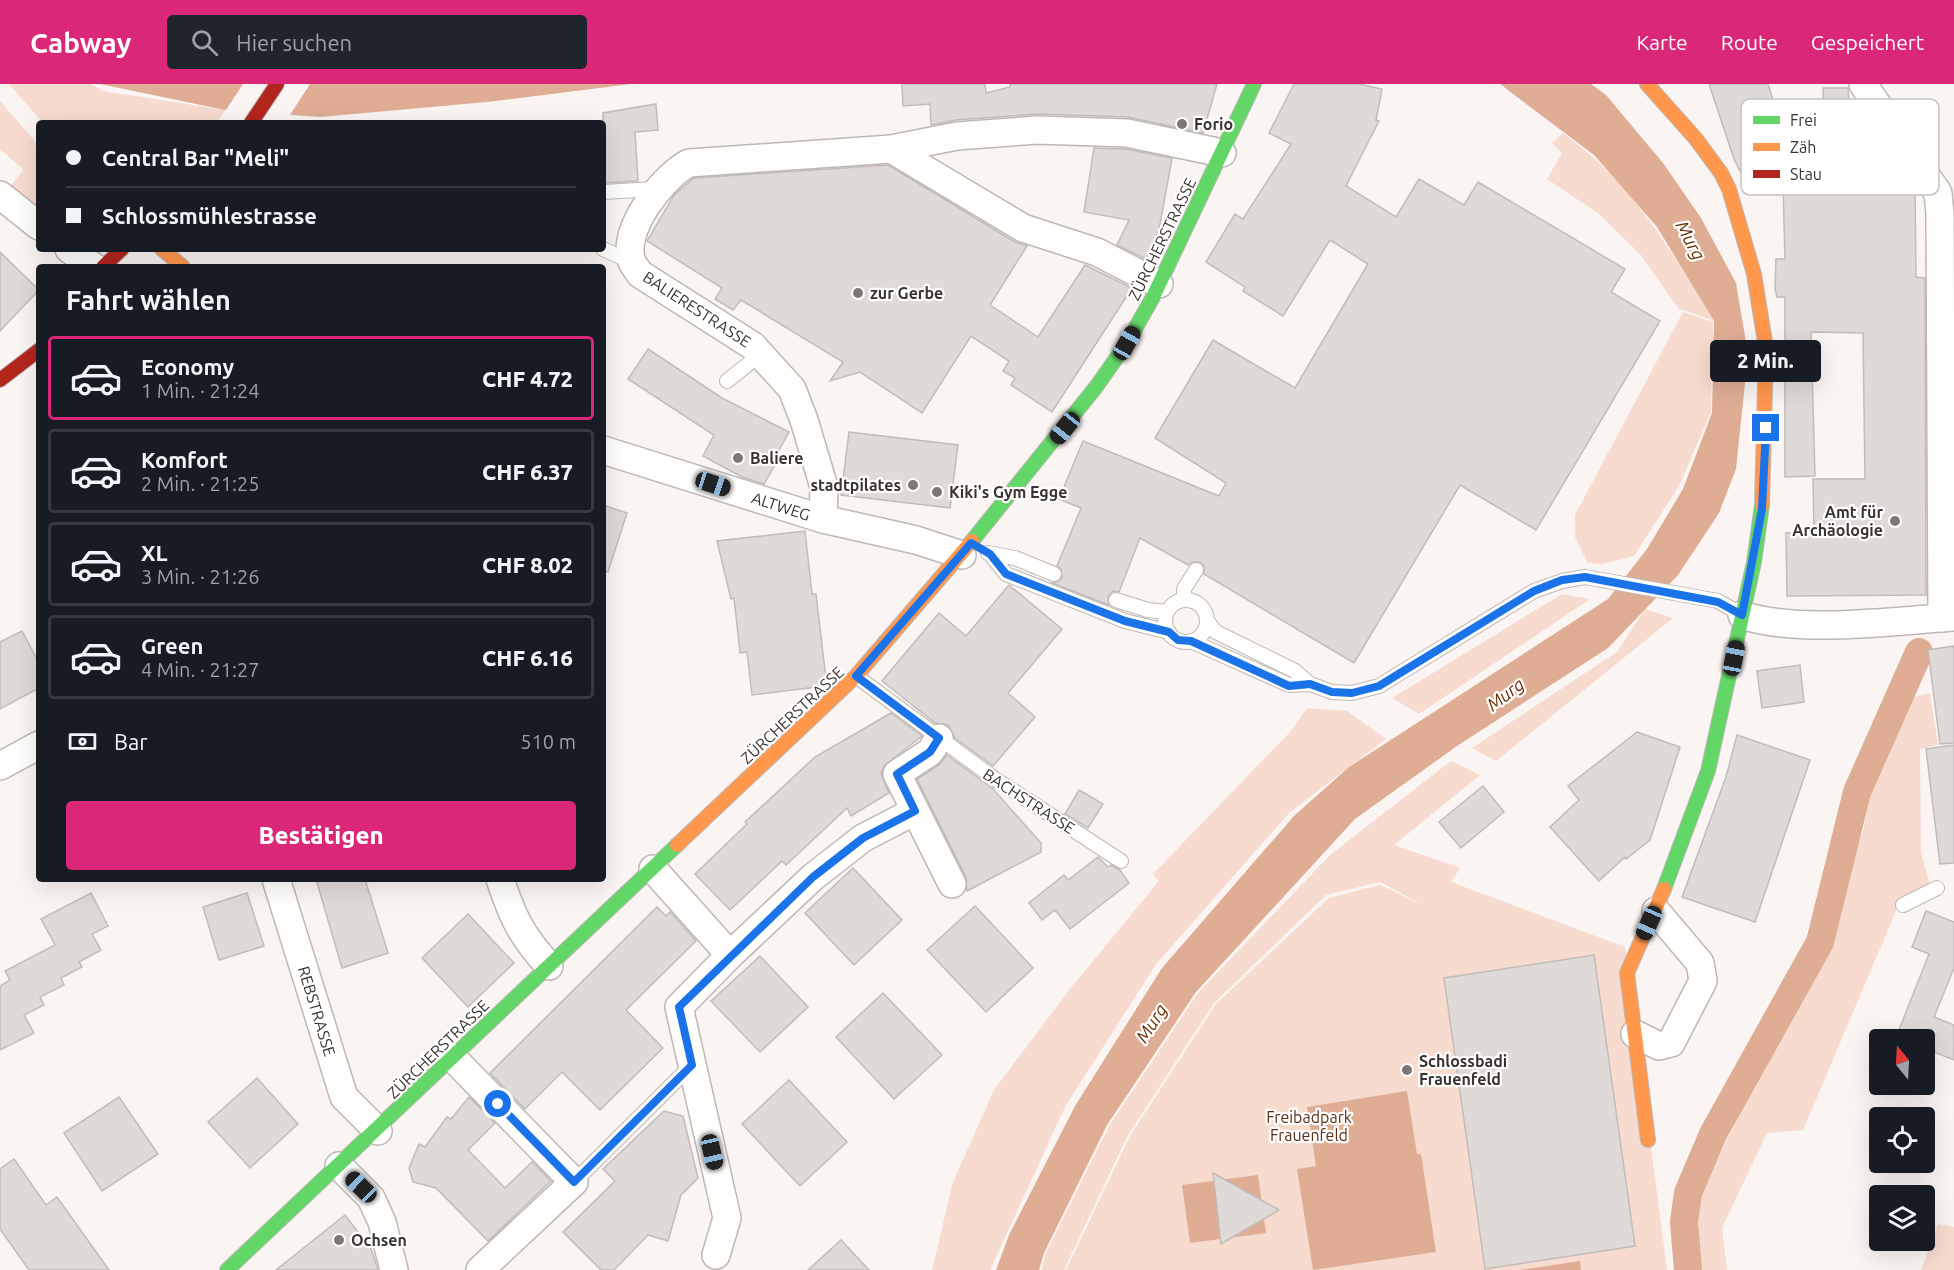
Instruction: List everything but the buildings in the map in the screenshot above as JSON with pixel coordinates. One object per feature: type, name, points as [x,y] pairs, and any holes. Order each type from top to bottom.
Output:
[{"type":"main road","points":[[253,120],[277,84]]},
{"type":"main road","name":"ZÜRCHERSTRASSE","points":[[227,1270],[378,1131],[452,1057],[856,676],[966,549],[1096,387],[1127,343],[1159,284],[1254,84]]},
{"type":"main road","points":[[1647,84],[1696,139],[1721,173],[1746,244],[1760,299],[1766,348],[1762,509],[1742,615],[1708,771],[1656,911],[1627,973],[1648,1140]]},
{"type":"main road","points":[[106,264],[119,252]]},
{"type":"main road","points":[[169,252],[180,264]]},
{"type":"main road","points":[[0,380],[36,352]]},
{"type":"street","points":[[1863,84],[1873,99]]},
{"type":"street","name":"BALIERESTRASSE","points":[[823,519],[824,488],[804,420],[792,389],[762,353],[640,274],[632,262],[631,242],[638,222],[657,189],[674,171],[689,163],[891,149],[957,136],[1037,130],[1127,133],[1222,153]]},
{"type":"street","points":[[891,149],[1023,228],[1097,252],[1159,284]]},
{"type":"street","points":[[0,195],[36,224]]},
{"type":"street","points":[[1742,615],[1763,622],[1798,624],[1948,618],[1939,332],[1938,195]]},
{"type":"street","points":[[73,252],[90,264]]},
{"type":"street","name":"ALTWEG","points":[[606,451],[823,519],[966,549]]},
{"type":"street","points":[[939,738],[930,752],[897,774],[952,884]]},
{"type":"street","points":[[0,766],[36,747]]},
{"type":"street","points":[[716,1255],[727,1218],[679,1007],[730,955],[813,877],[863,838],[915,811]]},
{"type":"street","points":[[653,869],[730,955]]},
{"type":"street","name":"REBSTRASSE","points":[[277,882],[344,1097],[378,1131]]},
{"type":"street","points":[[501,882],[512,916],[526,941],[549,966]]},
{"type":"street","points":[[1635,1034],[1659,1046],[1671,1043],[1703,981],[1700,963],[1656,911]]},
{"type":"street","points":[[452,1057],[574,1182],[480,1270]]},
{"type":"street","points":[[339,1166],[371,1198],[382,1222],[394,1270]]},
{"type":"lane","points":[[606,192],[657,189]]},
{"type":"lane","points":[[606,250],[632,262]]},
{"type":"lane","points":[[727,381],[762,353]]},
{"type":"lane","points":[[966,549],[1015,558],[1054,574]]},
{"type":"lane","points":[[990,554],[1006,574],[1125,621],[1169,632],[1178,640],[1191,641],[1289,686],[1310,684]]},
{"type":"lane","points":[[1184,600],[1184,589],[1196,570]]},
{"type":"lane","points":[[1169,632],[1167,612],[1177,602],[1184,600],[1198,603],[1203,608],[1207,621],[1216,632],[1295,671],[1310,684],[1332,692],[1352,693],[1379,686],[1534,591],[1562,580],[1585,577],[1718,602],[1742,615]]},
{"type":"lane","points":[[1116,600],[1148,610],[1167,612]]},
{"type":"lane","points":[[1191,641],[1202,634],[1207,621]]},
{"type":"lane","name":"BACHSTRASSE","points":[[856,676],[995,779],[1121,861]]},
{"type":"lane","points":[[1903,904],[1937,888]]},
{"type":"lane","points":[[574,1182],[692,1065]]},
{"type":"green space","points":[[9,84],[90,84],[103,91],[225,110],[219,120],[40,120]]},
{"type":"green space","points":[[0,101],[36,143],[36,209],[9,188],[24,170],[0,149]]},
{"type":"green space","points":[[1563,133],[1588,153],[1630,196],[1682,268],[1714,321],[1678,308],[1641,255],[1599,214],[1547,179],[1562,153],[1552,143]]},
{"type":"green space","points":[[1683,312],[1713,322],[1711,412],[1679,486],[1634,556],[1602,564],[1588,563],[1575,537],[1575,515]]},
{"type":"green space","points":[[1562,594],[1590,599],[1419,714],[1392,698]]},
{"type":"green space","points":[[1645,609],[1673,618],[1496,761],[1472,748],[1617,652]]},
{"type":"green space","points":[[1930,693],[1938,745],[1920,749],[1921,852],[1930,886],[1902,897],[1803,1130],[1767,1133],[1722,1228],[1727,1270],[1700,1270],[1699,1196],[1827,939],[1864,828],[1874,765],[1907,699]]},
{"type":"green space","points":[[1307,708],[1347,711],[1386,739],[1290,812],[1157,963],[1066,1105],[990,1270],[932,1270],[953,1182],[994,1090],[1070,989],[1159,881],[1153,874],[1291,731]]},
{"type":"green space","name":"Schlossbadi Frauenfeld","points":[[1451,761],[1480,775],[1394,845],[1460,868],[1451,882],[1625,947],[1667,1270],[1066,1270],[1130,1136],[1216,1004],[1329,898],[1380,885],[1423,905],[1380,882],[1326,895],[1214,1003],[1128,1135],[1064,1270],[1041,1270],[1046,1253],[1109,1126],[1198,993],[1330,855]]},
{"type":"green space","points":[[1938,1224],[1954,1227],[1954,1270],[1921,1270],[1928,1251],[1935,1251],[1935,1232]]},
{"type":"water","points":[[100,84],[631,84],[487,102],[320,117],[225,110]]},
{"type":"water","name":"Murg","points":[[1500,84],[1591,84],[1606,95],[1663,163],[1701,218],[1736,283],[1748,354],[1736,469],[1719,513],[1678,575],[1608,648],[1457,746],[1355,819],[1196,992],[1107,1125],[1044,1253],[1039,1270],[996,1270],[1009,1235],[1075,1106],[1162,968],[1294,816],[1349,767],[1608,599],[1647,549],[1683,489],[1712,413],[1714,321],[1657,227],[1594,155]]},
{"type":"water","points":[[1407,1091],[1417,1154],[1421,1154],[1436,1252],[1313,1270],[1297,1169],[1316,1166],[1307,1107]]},
{"type":"water","points":[[1258,1175],[1266,1233],[1190,1243],[1182,1185]]},
{"type":"water","points":[[1580,1261],[1581,1270],[1520,1270]]},
{"type":"pier","points":[[243,84],[310,84],[288,118],[224,113]]},
{"type":"waterway","points":[[1688,1270],[1684,1222],[1688,1193],[1713,1134],[1820,942],[1857,792],[1919,652]]},
{"type":"traffic: fast","points":[[972,541],[1096,387],[1127,343],[1153,297],[1254,84]]},
{"type":"traffic: fast","points":[[1664,889],[1708,771],[1754,562],[1762,505]]},
{"type":"traffic: fast","points":[[227,1270],[677,845]]},
{"type":"traffic: slow","points":[[1647,84],[1696,139],[1721,173],[1729,189],[1754,274],[1766,348],[1762,505]]},
{"type":"traffic: slow","points":[[166,252],[180,264]]},
{"type":"traffic: slow","points":[[677,845],[856,676],[972,541]]},
{"type":"traffic: slow","points":[[1648,1140],[1627,973],[1664,889]]},
{"type":"traffic: jam","points":[[253,120],[277,84]]},
{"type":"traffic: jam","points":[[106,264],[119,252]]},
{"type":"traffic: jam","points":[[0,380],[36,352]]},
{"type":"place","name":"Forio","points":[[1182,124]]},
{"type":"place","name":"zur Gerbe","points":[[858,293]]},
{"type":"place","name":"Baliere","points":[[738,458]]},
{"type":"place","name":"stadtpilates","points":[[913,485]]},
{"type":"place","name":"Kiki's Gym Egge","points":[[937,492]]},
{"type":"place","name":"Amt für Archäologie","points":[[1895,521]]},
{"type":"place","name":"Schlossbadi Frauenfeld","points":[[1407,1070]]},
{"type":"place","name":"Ochsen","points":[[339,1240]]},
{"type":"route","points":[[498,1104],[574,1182],[692,1065],[679,1007],[730,955],[813,877],[863,838],[915,811],[897,774],[930,752],[939,738],[856,676],[925,599],[971,543],[990,554],[1006,574],[1093,609],[1148,628],[1169,632],[1178,640],[1191,641],[1289,686],[1310,684],[1332,692],[1352,693],[1379,686],[1534,591],[1562,580],[1585,577],[1718,602],[1742,615],[1754,562],[1762,509],[1766,428]]},
{"type":"park label","name":"Freibadpark Frauenfeld","points":[[1309,1126]]}]
